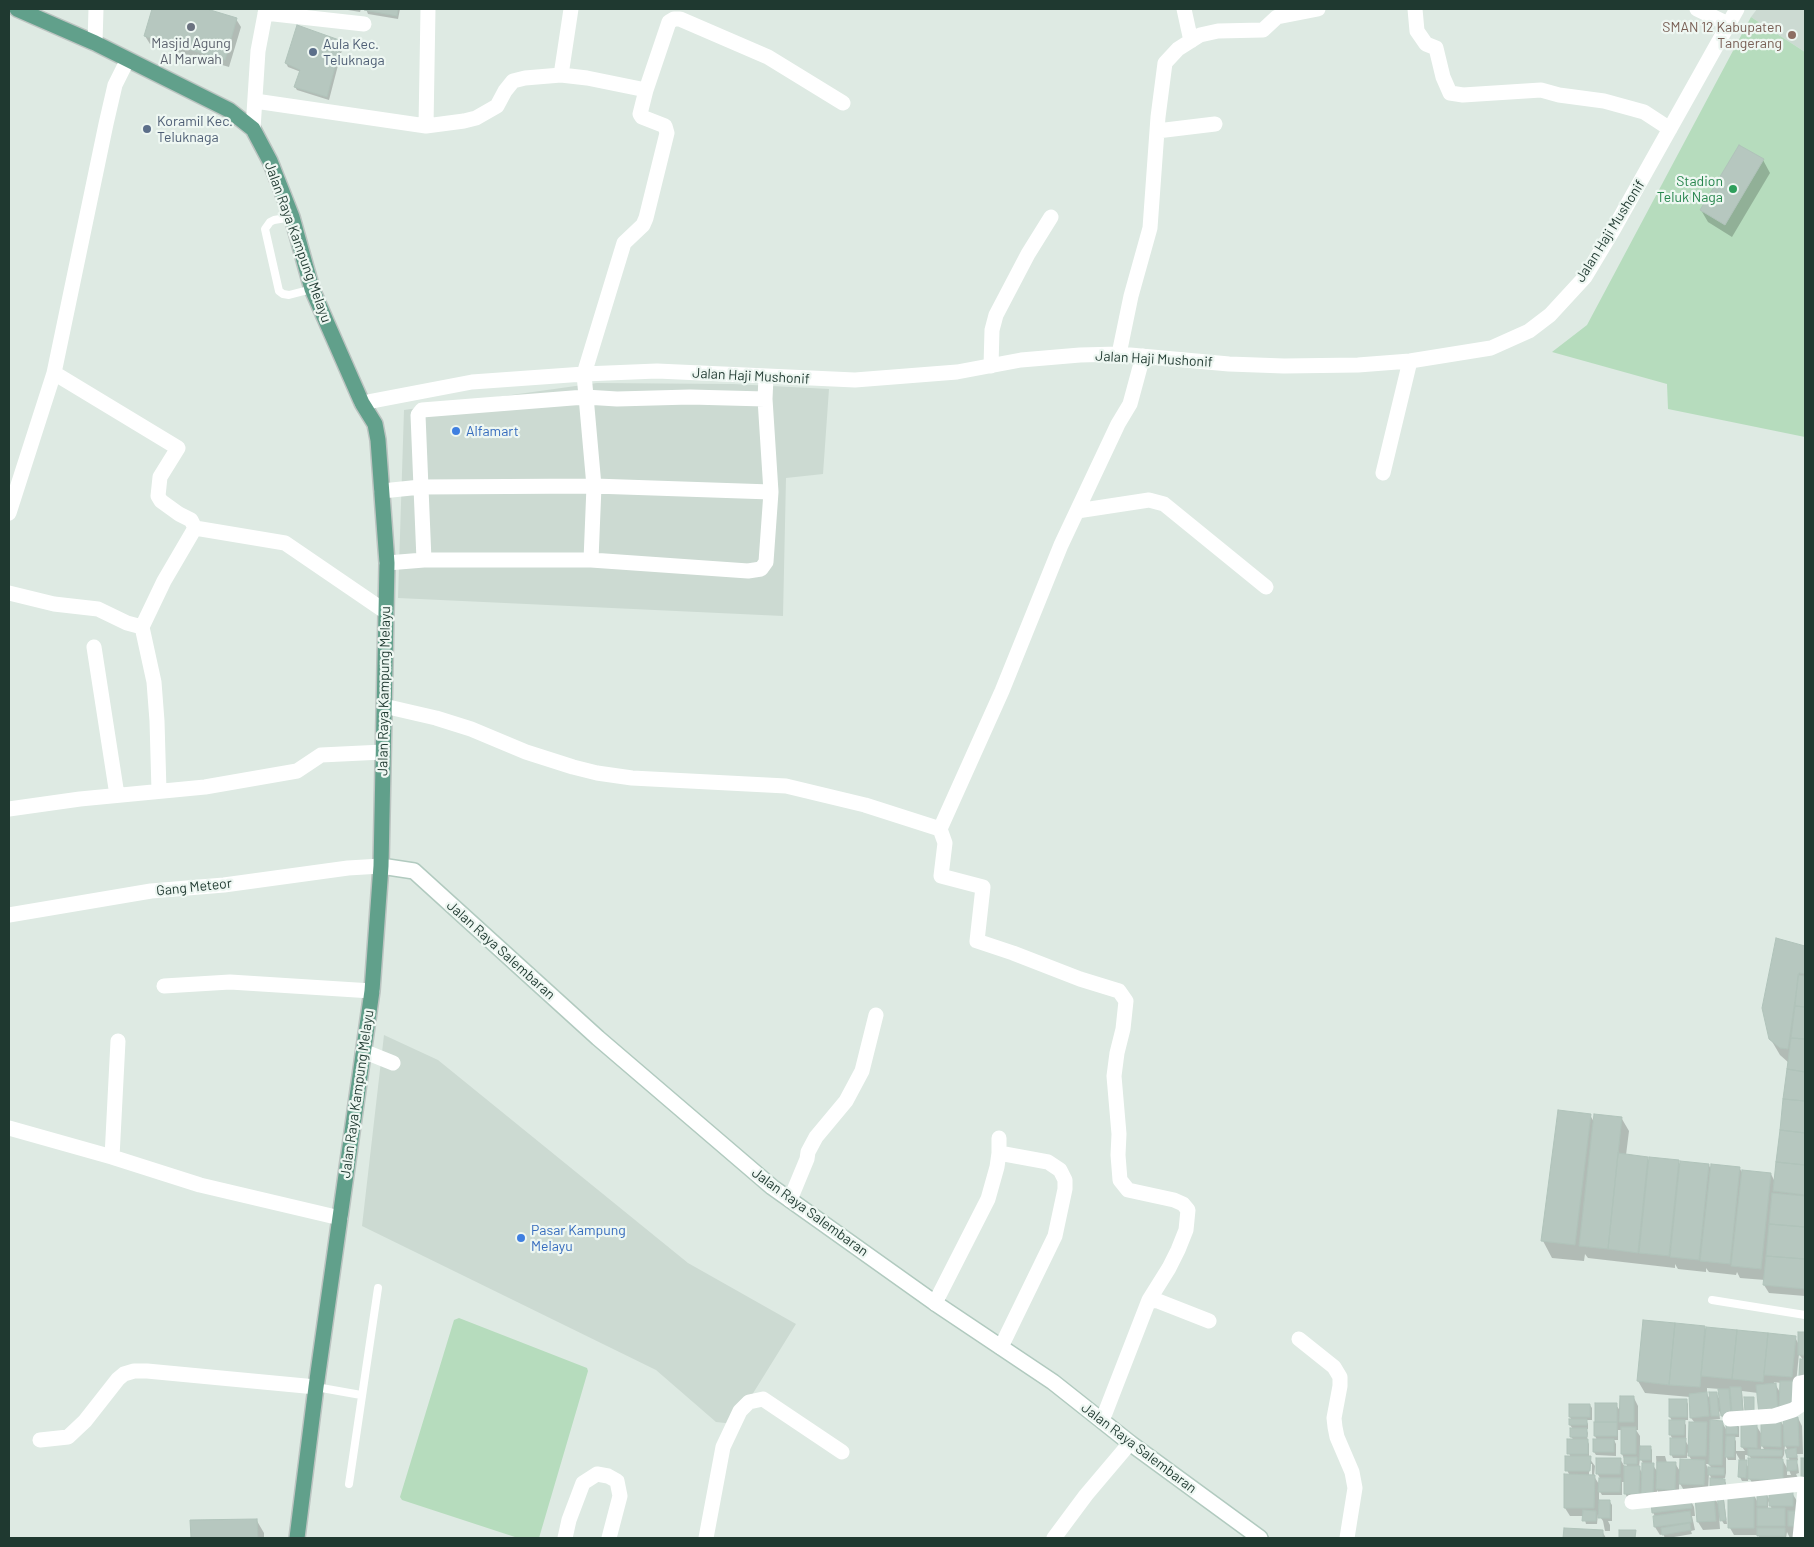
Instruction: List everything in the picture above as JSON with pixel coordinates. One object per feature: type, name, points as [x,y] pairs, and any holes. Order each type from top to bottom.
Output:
[{"type":"main road","name":"Jalan Raya Kampung Melayu","points":[[17,9],[95,43],[127,61],[230,110],[253,129],[270,161],[292,216],[312,289],[362,403],[375,424],[378,440],[387,563],[381,866],[372,992],[316,1387],[297,1538]]},
{"type":"street","points":[[95,43],[96,9]]},
{"type":"street","points":[[426,126],[428,9]]},
{"type":"street","points":[[561,75],[571,9]]},
{"type":"street","points":[[1184,9],[1191,41]]},
{"type":"street","points":[[1119,354],[1131,296],[1150,228],[1157,131],[1165,63],[1174,52],[1200,35],[1212,32],[1263,30],[1277,18],[1318,9]]},
{"type":"street","points":[[1415,9],[1417,31],[1426,44],[1436,48],[1450,93],[1463,95],[1541,90],[1559,95],[1604,101],[1644,112],[1670,129]]},
{"type":"street","points":[[1697,9],[1728,24]]},
{"type":"street","name":"Jalan Haji Mushonif","points":[[362,403],[472,382],[584,374],[657,371],[855,380],[957,372],[1047,358],[1119,354],[1229,364],[1284,366],[1358,365],[1410,361],[1491,348],[1529,331],[1550,315],[1585,276],[1612,232],[1737,9]]},
{"type":"street","points":[[253,129],[258,51],[266,11],[364,24]]},
{"type":"street","points":[[591,560],[594,486],[584,374],[624,243],[643,225],[646,218],[668,133],[665,126],[641,116],[646,90],[669,22],[677,19],[768,57],[843,103]]},
{"type":"street","points":[[9,513],[54,373],[115,85],[127,61]]},
{"type":"street","points":[[255,101],[426,126],[476,118],[497,106],[512,81],[525,78],[561,75],[587,78],[646,90]]},
{"type":"street","points":[[1157,131],[1215,124]]},
{"type":"street","points":[[991,366],[992,330],[996,315],[1028,254],[1051,217]]},
{"type":"street","points":[[1102,1421],[1149,1300],[1178,1250],[1186,1230],[1188,1210],[1183,1204],[1174,1200],[1128,1190],[1120,1180],[1119,1134],[1114,1076],[1126,1001],[1119,992],[1013,953],[977,942],[983,888],[941,876],[945,843],[940,829],[1002,691],[1061,545],[1130,404],[1143,356]]},
{"type":"street","points":[[1383,473],[1410,361]]},
{"type":"street","points":[[54,373],[178,448],[160,477],[158,496],[161,501],[191,520],[195,528]]},
{"type":"street","points":[[387,563],[424,560],[591,560],[748,571],[761,569],[766,562],[771,492],[765,399],[766,377]]},
{"type":"street","points":[[424,560],[418,415],[422,410],[585,397],[618,399],[690,397],[765,399]]},
{"type":"street","points":[[382,491],[421,487],[594,486],[771,492]]},
{"type":"street","points":[[1077,511],[1149,500],[1164,504],[1266,587]]},
{"type":"street","points":[[195,528],[285,543],[386,612]]},
{"type":"street","points":[[159,791],[154,682],[142,627],[164,581],[195,528]]},
{"type":"street","points":[[9,593],[54,604],[98,609],[126,623],[142,627]]},
{"type":"street","points":[[94,647],[117,795]]},
{"type":"street","points":[[384,706],[436,718],[471,729],[526,752],[589,771],[632,778],[786,786],[865,805],[940,829]]},
{"type":"street","points":[[9,809],[80,799],[205,787],[298,771],[321,755],[383,752]]},
{"type":"street","name":"Gang Meteor","points":[[9,915],[151,891],[224,885],[338,869],[381,866]]},
{"type":"street","name":"Jalan Raya Salembaran","points":[[381,866],[414,871],[598,1038],[772,1187],[935,1303],[1053,1382],[1130,1443],[1260,1538]]},
{"type":"street","points":[[164,986],[230,982],[372,992]]},
{"type":"street","points":[[790,1200],[807,1159],[808,1152],[816,1137],[846,1101],[862,1071],[876,1015]]},
{"type":"street","points":[[112,1157],[118,1042]]},
{"type":"street","points":[[363,1051],[393,1063]]},
{"type":"street","points":[[9,1128],[200,1184],[340,1218]]},
{"type":"street","points":[[935,1303],[988,1199],[999,1146],[1048,1162],[1060,1170],[1066,1180],[1066,1189],[1055,1236],[1001,1347]]},
{"type":"street","points":[[1149,1300],[1158,1301],[1209,1320]]},
{"type":"street","points":[[1299,1338],[1334,1367],[1340,1376],[1334,1418],[1336,1437],[1352,1472],[1355,1488],[1347,1538]]},
{"type":"street","points":[[40,1440],[68,1437],[85,1421],[118,1378],[134,1371],[147,1370],[316,1387]]},
{"type":"street","points":[[1730,1419],[1774,1416],[1794,1410],[1799,1406],[1800,1383],[1805,1382]]},
{"type":"street","points":[[706,1538],[723,1447],[740,1411],[749,1402],[763,1399],[842,1452]]},
{"type":"street","points":[[1054,1538],[1086,1495],[1130,1443]]},
{"type":"street","points":[[566,1538],[568,1520],[583,1483],[597,1474],[608,1476],[617,1481],[620,1496],[609,1538]]},
{"type":"street","points":[[1632,1502],[1801,1484],[1805,1489],[1800,1538]]},
{"type":"lane","points":[[292,216],[270,222],[265,233],[280,290],[290,295],[312,289]]},
{"type":"lane","points":[[349,1484],[378,1288]]},
{"type":"lane","points":[[1712,1300],[1805,1315]]},
{"type":"lane","points":[[316,1387],[361,1395]]},
{"type":"shaded area","name":"SMAN 12 Kabupaten Tangerang","points":[[1757,9],[1805,9],[1805,52],[1751,17]]},
{"type":"shaded area","points":[[597,383],[733,384],[829,389],[823,474],[786,478],[783,616],[398,598],[404,410]]},
{"type":"shaded area","name":"Pasar Kampung Melayu","points":[[384,1035],[438,1060],[688,1263],[796,1324],[734,1424],[716,1422],[656,1370],[362,1226]]},
{"type":"green space","name":"Stadion Teluk Naga","points":[[1751,17],[1805,52],[1805,437],[1668,409],[1667,384],[1552,352],[1587,325]]},
{"type":"green space","points":[[459,1318],[587,1368],[588,1371],[539,1538],[518,1538],[402,1500],[400,1497],[454,1320]]},
{"type":"building","name":"Masjid Agung Al Marwah","points":[[152,9],[207,9],[237,18],[225,60],[144,36]]},
{"type":"building","points":[[365,9],[398,9],[397,16]]},
{"type":"building","name":"Aula Kec. Teluknaga","points":[[297,25],[342,41],[327,97],[294,87],[300,70],[285,63]]},
{"type":"building","points":[[1739,145],[1764,159],[1725,225],[1700,210]]},
{"type":"building","points":[[1776,938],[1805,946],[1805,974],[1799,973],[1788,1049],[1780,1048],[1769,1039],[1762,1008]]},
{"type":"building","points":[[1798,975],[1805,976],[1805,1007],[1795,1006]]},
{"type":"building","points":[[1795,1006],[1805,1007],[1805,1039],[1791,1038]]},
{"type":"building","points":[[1791,1038],[1805,1039],[1805,1072],[1787,1069]]},
{"type":"building","points":[[1787,1069],[1805,1072],[1805,1101],[1783,1099]]},
{"type":"building","points":[[1783,1099],[1805,1101],[1805,1133],[1780,1130]]},
{"type":"building","points":[[1558,1110],[1591,1114],[1575,1245],[1541,1241]]},
{"type":"building","points":[[1594,1114],[1622,1117],[1608,1249],[1579,1246]]},
{"type":"building","points":[[1780,1130],[1805,1133],[1805,1165],[1776,1162]]},
{"type":"building","points":[[1618,1153],[1648,1157],[1638,1253],[1608,1249]]},
{"type":"building","points":[[1649,1157],[1679,1160],[1669,1256],[1639,1253]]},
{"type":"building","points":[[1680,1161],[1709,1164],[1699,1260],[1670,1257]]},
{"type":"building","points":[[1776,1162],[1805,1165],[1805,1195],[1773,1191]]},
{"type":"building","points":[[1711,1164],[1740,1167],[1730,1264],[1700,1261]]},
{"type":"building","points":[[1742,1170],[1771,1173],[1761,1269],[1731,1266]]},
{"type":"building","points":[[1772,1193],[1805,1196],[1805,1227],[1769,1224]]},
{"type":"building","points":[[1769,1224],[1805,1227],[1805,1259],[1766,1256]]},
{"type":"building","points":[[1766,1256],[1805,1259],[1805,1289],[1763,1285]]},
{"type":"building","points":[[1643,1320],[1675,1323],[1669,1385],[1637,1381]]},
{"type":"building","points":[[1675,1323],[1705,1326],[1700,1387],[1669,1385]]},
{"type":"building","points":[[1706,1327],[1737,1330],[1732,1379],[1701,1376]]},
{"type":"building","points":[[1737,1330],[1768,1333],[1763,1382],[1732,1379]]},
{"type":"building","points":[[1798,1332],[1805,1332],[1805,1355],[1798,1355]]},
{"type":"building","points":[[1768,1333],[1796,1336],[1792,1377],[1764,1375]]},
{"type":"building","points":[[1800,1359],[1805,1359],[1805,1376],[1799,1376]]},
{"type":"building","points":[[1780,1381],[1796,1381],[1795,1406],[1779,1406]]},
{"type":"building","points":[[1776,1383],[1778,1412],[1759,1414],[1756,1385]]},
{"type":"building","points":[[1730,1387],[1741,1387],[1743,1413],[1732,1414]]},
{"type":"building","points":[[1718,1389],[1729,1389],[1731,1415],[1721,1416]]},
{"type":"building","points":[[1707,1392],[1709,1416],[1690,1418],[1689,1394]]},
{"type":"building","points":[[1709,1392],[1717,1392],[1719,1416],[1711,1416]]},
{"type":"building","points":[[1620,1396],[1634,1396],[1634,1422],[1619,1422]]},
{"type":"building","points":[[1744,1397],[1754,1397],[1754,1412],[1745,1412]]},
{"type":"building","points":[[1669,1399],[1687,1399],[1687,1417],[1669,1417]]},
{"type":"building","points":[[1595,1403],[1617,1403],[1617,1422],[1595,1422]]},
{"type":"building","points":[[1569,1404],[1590,1404],[1590,1417],[1569,1417]]},
{"type":"building","points":[[1783,1417],[1798,1417],[1799,1446],[1784,1446]]},
{"type":"building","points":[[1569,1419],[1587,1419],[1587,1425],[1569,1425]]},
{"type":"building","points":[[1761,1419],[1781,1419],[1781,1447],[1761,1446]]},
{"type":"building","points":[[1669,1420],[1685,1420],[1684,1435],[1669,1435]]},
{"type":"building","points":[[1710,1420],[1723,1421],[1722,1465],[1709,1465]]},
{"type":"building","points":[[1594,1422],[1617,1422],[1617,1436],[1594,1436]]},
{"type":"building","points":[[1689,1422],[1707,1422],[1706,1456],[1688,1456]]},
{"type":"building","points":[[1726,1422],[1737,1422],[1738,1434],[1726,1434]]},
{"type":"building","points":[[1741,1423],[1757,1424],[1757,1448],[1741,1447]]},
{"type":"building","points":[[1621,1427],[1636,1427],[1636,1454],[1621,1454]]},
{"type":"building","points":[[1570,1428],[1587,1428],[1587,1437],[1570,1437]]},
{"type":"building","points":[[1726,1436],[1735,1436],[1734,1457],[1725,1457]]},
{"type":"building","points":[[1670,1438],[1686,1438],[1685,1455],[1670,1455]]},
{"type":"building","points":[[1567,1439],[1588,1439],[1588,1454],[1567,1454]]},
{"type":"building","points":[[1593,1439],[1614,1439],[1614,1452],[1593,1452]]},
{"type":"building","points":[[1640,1446],[1651,1446],[1651,1460],[1639,1460]]},
{"type":"building","points":[[1796,1448],[1797,1457],[1787,1458],[1785,1450]]},
{"type":"building","points":[[1748,1449],[1782,1450],[1782,1456],[1748,1456]]},
{"type":"building","points":[[1565,1456],[1591,1456],[1590,1471],[1565,1471]]},
{"type":"building","points":[[1624,1457],[1637,1457],[1637,1464],[1624,1464]]},
{"type":"building","points":[[1596,1458],[1621,1458],[1620,1474],[1596,1474]]},
{"type":"building","points":[[1748,1458],[1783,1459],[1783,1480],[1748,1479]]},
{"type":"building","points":[[1801,1458],[1805,1458],[1805,1477],[1801,1477]]},
{"type":"building","points":[[1680,1459],[1705,1460],[1704,1485],[1679,1484]]},
{"type":"building","points":[[1739,1460],[1747,1460],[1746,1478],[1738,1477]]},
{"type":"building","points":[[1787,1460],[1797,1460],[1797,1470],[1787,1471]]},
{"type":"building","points":[[1657,1462],[1676,1462],[1675,1490],[1656,1489]]},
{"type":"building","points":[[1642,1463],[1654,1463],[1653,1496],[1641,1495]]},
{"type":"building","points":[[1624,1466],[1640,1466],[1639,1494],[1624,1494]]},
{"type":"building","points":[[1708,1467],[1724,1468],[1724,1475],[1708,1475]]},
{"type":"building","points":[[1564,1474],[1595,1475],[1594,1508],[1564,1508]]},
{"type":"building","points":[[1599,1478],[1621,1478],[1620,1492],[1598,1492]]},
{"type":"building","points":[[1710,1478],[1725,1479],[1725,1489],[1710,1489]]},
{"type":"building","points":[[1769,1491],[1793,1492],[1793,1506],[1769,1506]]},
{"type":"building","points":[[1757,1492],[1767,1492],[1767,1506],[1757,1506]]},
{"type":"building","points":[[1728,1494],[1754,1494],[1754,1528],[1728,1528]]},
{"type":"building","points":[[1714,1496],[1716,1521],[1697,1522],[1695,1497]]},
{"type":"building","points":[[1717,1496],[1723,1496],[1726,1520],[1720,1521]]},
{"type":"building","points":[[1690,1498],[1692,1508],[1652,1513],[1651,1502]]},
{"type":"building","points":[[1599,1500],[1610,1500],[1610,1518],[1598,1518]]},
{"type":"building","points":[[1757,1508],[1785,1508],[1785,1526],[1757,1526]]},
{"type":"building","points":[[1583,1510],[1596,1511],[1596,1521],[1582,1521]]},
{"type":"building","points":[[1690,1511],[1692,1522],[1654,1527],[1653,1516]]},
{"type":"building","points":[[1788,1511],[1798,1511],[1798,1526],[1788,1526]]},
{"type":"building","points":[[257,1519],[258,1538],[191,1538],[190,1520]]},
{"type":"building","points":[[1690,1523],[1691,1530],[1662,1535],[1661,1528]]},
{"type":"building","points":[[1564,1528],[1603,1530],[1603,1538],[1563,1538]]},
{"type":"building","points":[[1757,1528],[1785,1528],[1785,1536],[1757,1536]]},
{"type":"building","points":[[1619,1530],[1636,1530],[1635,1538],[1619,1538]]},
{"type":"place","name":"Masjid Agung Al Marwah","points":[[191,27]]},
{"type":"place","name":"SMAN 12 Kabupaten Tangerang","points":[[1792,35]]},
{"type":"place","name":"Aula Kec. Teluknaga","points":[[313,52]]},
{"type":"place","name":"Koramil Kec. Teluknaga","points":[[147,129]]},
{"type":"place","name":"Stadion Teluk Naga","points":[[1733,189]]},
{"type":"place","name":"Alfamart","points":[[456,431]]},
{"type":"place","name":"Pasar Kampung Melayu","points":[[521,1238]]}]
